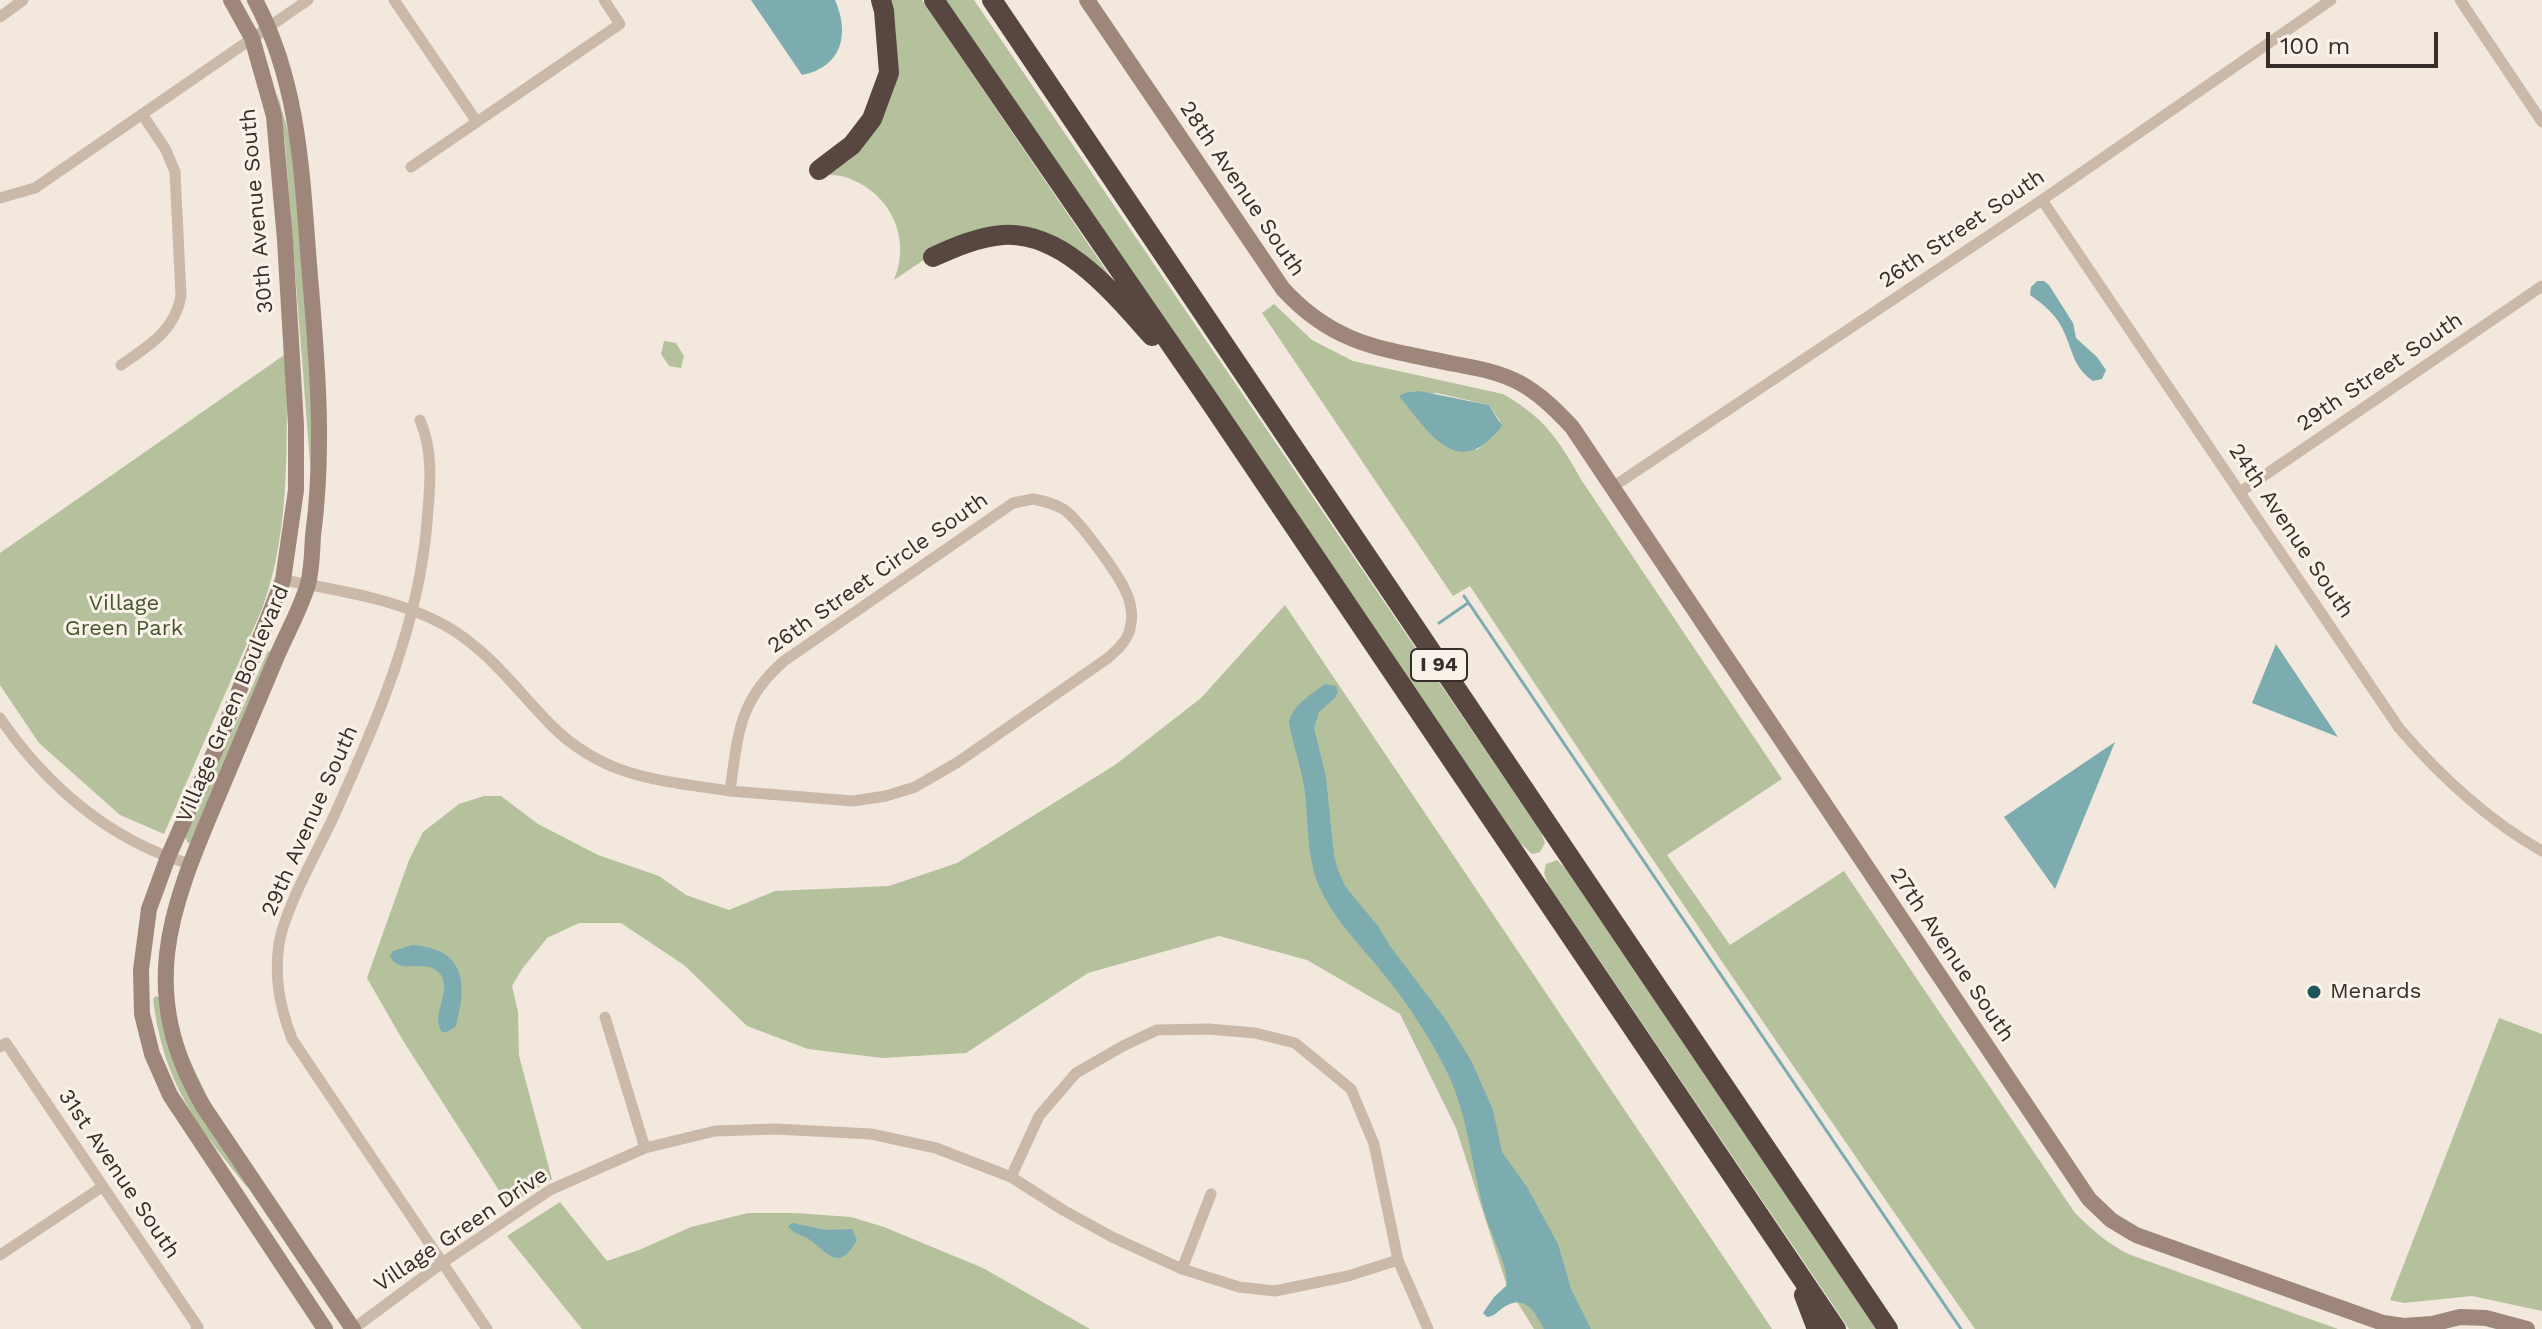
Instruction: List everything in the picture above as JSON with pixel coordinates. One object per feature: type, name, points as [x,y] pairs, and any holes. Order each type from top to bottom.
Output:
[{"type":"highway","points":[[819,170],[852,145],[872,119],[889,73],[881,0]]},
{"type":"highway","name":"I 94","points":[[934,0],[1209,400],[1836,1329]]},
{"type":"highway","name":"I 94","points":[[992,0],[1888,1329]]},
{"type":"highway","points":[[933,257],[963,244],[1005,235],[1046,242],[1097,276],[1209,400]]},
{"type":"highway","points":[[1791,1262],[1817,1329]]},
{"type":"highway","points":[[1850,1273],[1895,1329]]},
{"type":"street","points":[[0,17],[23,0]]},
{"type":"street","name":"30th Avenue South","points":[[231,0],[252,38],[274,116],[296,425]]},
{"type":"street","name":"Village Green Boulevard","points":[[255,0],[285,71],[299,135],[320,395],[319,486],[308,584],[190,864],[172,917],[166,952],[166,984],[174,1043],[188,1079],[353,1329]]},
{"type":"street","points":[[0,198],[35,188],[308,0]]},
{"type":"street","points":[[394,0],[477,122]]},
{"type":"street","points":[[411,167],[620,24],[604,0]]},
{"type":"street","name":"28th Avenue South","points":[[1087,0],[1283,289],[1297,305],[1339,335],[1361,345],[1495,372]]},
{"type":"street","name":"26th Street South","points":[[1611,488],[2042,200],[2331,0]]},
{"type":"street","points":[[2460,0],[2541,117]]},
{"type":"street","points":[[121,365],[157,340],[171,325],[179,310],[181,296],[175,172],[166,150],[142,114]]},
{"type":"street","name":"24th Avenue South","points":[[2042,200],[2399,728],[2430,763],[2472,802],[2542,851]]},
{"type":"street","name":"29th Street South","points":[[2240,492],[2542,286]]},
{"type":"street","name":"27th Avenue South","points":[[1495,372],[1520,383],[1544,399],[1572,427],[2089,1199],[2111,1220],[2136,1235],[2383,1323],[2404,1326],[2432,1324],[2460,1317],[2486,1318],[2527,1329]]},
{"type":"street","name":"29th Avenue South","points":[[420,420],[428,445],[431,483],[420,577],[399,656],[376,720],[289,915],[280,941],[277,973],[280,1008],[292,1039],[487,1329]]},
{"type":"street","name":"Village Green Boulevard","points":[[296,425],[296,490],[283,580],[149,909],[141,970],[142,1014],[152,1054],[170,1095],[325,1329]]},
{"type":"street","name":"26th Street Circle South","points":[[283,580],[411,609],[447,627],[498,666],[552,726],[575,746],[601,762],[635,776],[730,791],[853,801],[886,796],[934,777],[1108,658],[1124,643],[1130,630],[1132,612],[1126,591],[1078,521],[1064,509],[1033,499],[1013,503],[769,674],[751,698],[739,725],[730,791]]},
{"type":"street","points":[[0,718],[33,762],[66,795],[131,840],[190,864]]},
{"type":"street","points":[[605,1017],[645,1148]]},
{"type":"street","points":[[1011,1177],[1039,1116],[1076,1073],[1123,1046],[1157,1030],[1208,1029],[1255,1033],[1295,1043],[1351,1089],[1374,1144],[1398,1260],[1428,1329]]},
{"type":"street","name":"31st Avenue South","points":[[3,1045],[197,1328]]},
{"type":"street","name":"Village Green Drive","points":[[353,1329],[442,1263],[550,1190],[645,1148],[715,1131],[775,1129],[871,1134],[936,1148],[1011,1177],[1112,1237],[1182,1269],[1239,1287],[1275,1291],[1348,1276],[1398,1260]]},
{"type":"street","points":[[0,1255],[102,1187]]},
{"type":"street","points":[[1182,1269],[1211,1194]]},
{"type":"green space","points":[[891,0],[922,0],[1114,282],[1063,241],[943,247],[894,280],[900,248],[894,219],[886,206],[863,185],[845,177],[823,174],[837,165],[897,57]]},
{"type":"green space","points":[[945,0],[974,0],[1541,832],[1545,843],[1540,852],[1532,854],[1518,841]]},
{"type":"green space","points":[[277,93],[294,152],[315,435],[311,475],[285,143]]},
{"type":"green space","points":[[1274,304],[1312,340],[1353,361],[1503,394],[1530,412],[1558,442],[1782,779],[1667,855],[1730,945],[1844,871],[2075,1213],[2106,1241],[2128,1254],[2338,1329],[1975,1329],[1720,959],[1470,586],[1453,596],[1262,313]],"holes":[[[1437,393],[1489,405],[1500,421],[1495,435],[1477,450],[1429,431],[1400,396]]]},
{"type":"green space","points":[[664,341],[676,343],[684,356],[681,368],[669,366],[661,354]]},
{"type":"green space","name":"Village Green Park","points":[[287,353],[283,515],[272,578],[262,609],[164,834],[120,815],[39,743],[0,685],[0,553]]},
{"type":"green space","points":[[1285,605],[1772,1329],[1534,1329],[1507,1286],[1456,1128],[1400,1014],[1307,960],[1219,936],[1088,973],[966,1053],[882,1058],[808,1049],[747,1026],[684,965],[621,923],[579,923],[547,938],[512,986],[518,1012],[519,1056],[552,1179],[509,1206],[402,1039],[367,978],[409,860],[423,832],[459,804],[484,796],[501,796],[538,824],[598,855],[659,876],[686,895],[729,910],[775,891],[889,886],[957,863],[1115,765],[1201,698]]},
{"type":"green space","points":[[268,651],[260,687],[188,843],[185,837]]},
{"type":"green space","points":[[1557,860],[1876,1329],[1849,1329],[1548,884],[1544,873],[1546,864]]},
{"type":"green space","points":[[156,996],[160,998],[250,1186],[248,1188],[198,1122],[174,1079],[158,1028],[153,999]]},
{"type":"green space","points":[[2499,1018],[2542,1034],[2542,1311],[2472,1296],[2404,1303],[2390,1300]]},
{"type":"green space","points":[[560,1202],[607,1261],[691,1227],[748,1213],[851,1217],[884,1227],[983,1268],[1090,1329],[582,1329],[507,1236]]},
{"type":"water","points":[[751,0],[835,0],[840,13],[842,37],[834,57],[816,71],[802,75]]},
{"type":"water","points":[[2037,281],[2049,285],[2073,323],[2076,338],[2106,370],[2102,379],[2093,381],[2082,371],[2058,320],[2030,295],[2031,287]]},
{"type":"water","points":[[1419,391],[1489,405],[1502,426],[1486,443],[1472,451],[1458,451],[1446,446],[1433,437],[1399,396]]},
{"type":"water","points":[[2276,644],[2338,737],[2252,703]]},
{"type":"water","points":[[1325,684],[1336,686],[1338,692],[1319,712],[1314,728],[1326,777],[1338,870],[1345,886],[1446,1020],[1472,1062],[1493,1110],[1502,1152],[1527,1187],[1558,1244],[1571,1289],[1591,1329],[1544,1329],[1533,1311],[1518,1302],[1511,1303],[1494,1315],[1487,1317],[1483,1313],[1506,1286],[1507,1280],[1481,1200],[1454,1089],[1440,1057],[1413,1014],[1331,908],[1312,865],[1304,784],[1289,722],[1298,705]]},
{"type":"water","points":[[2115,742],[2055,889],[2004,817]]},
{"type":"water","points":[[412,945],[443,953],[458,970],[462,995],[460,1010],[456,1026],[447,1032],[442,1032],[438,1018],[444,989],[441,975],[429,967],[400,965],[390,956],[393,951]]},
{"type":"water","points":[[793,1223],[826,1230],[852,1229],[857,1240],[845,1256],[834,1257],[793,1231],[788,1226]]},
{"type":"waterway","points":[[1464,596],[1961,1329]]},
{"type":"waterway","points":[[1439,623],[1468,603]]},
{"type":"place","name":"Menards","points":[[2314,992]]}]
